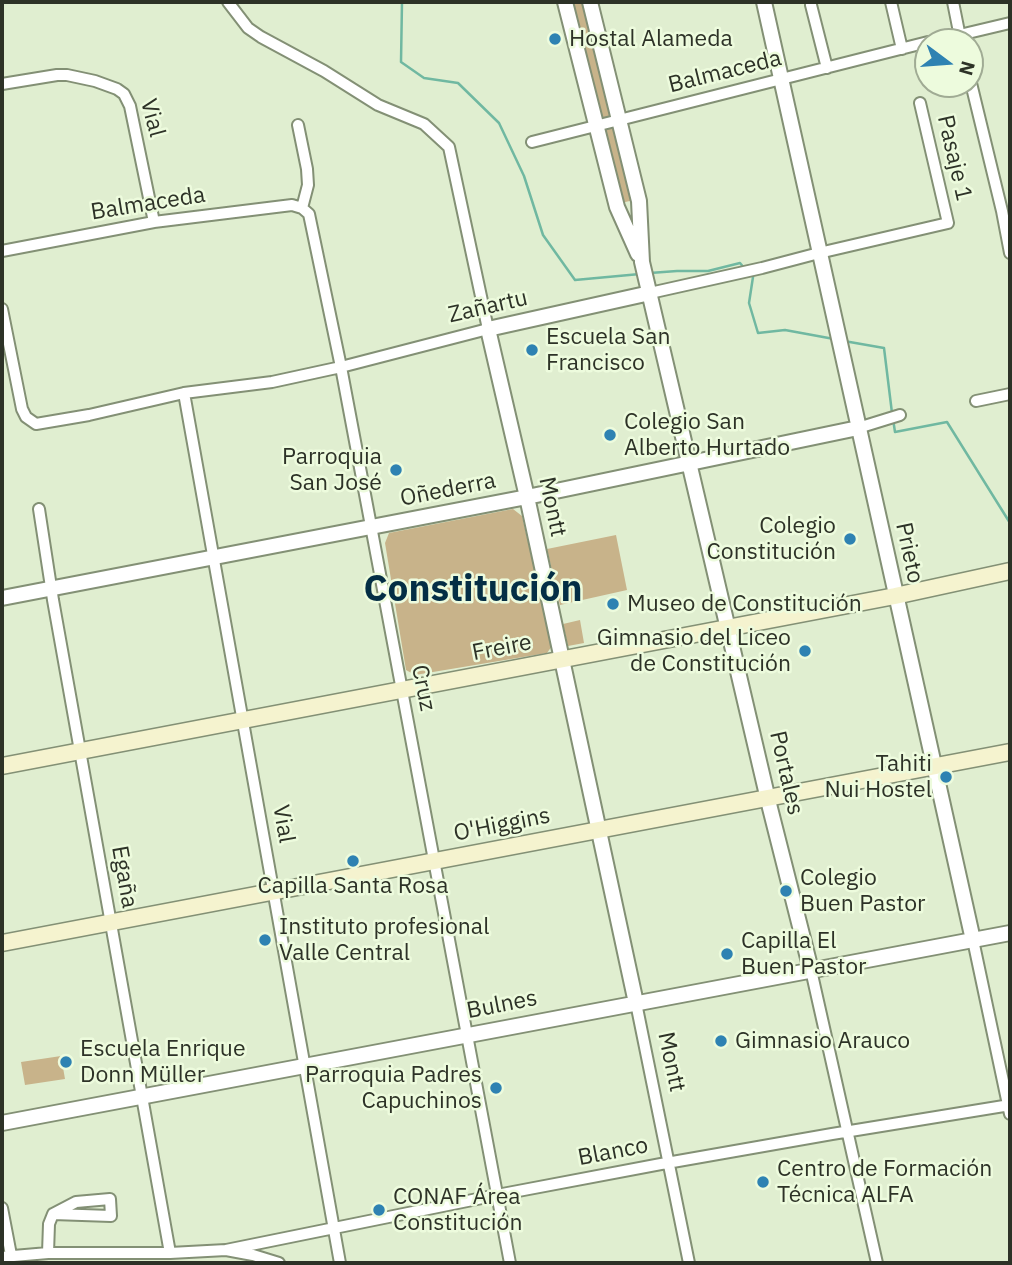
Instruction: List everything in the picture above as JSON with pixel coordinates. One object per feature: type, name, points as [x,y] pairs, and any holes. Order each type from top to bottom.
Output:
[{"type":"main road","name":"Freire","points":[[2,766],[895,596],[1010,571]]},
{"type":"main road","name":"O'Higgins","points":[[2,943],[1010,752]]},
{"type":"street","name":"Montt","points":[[228,2],[248,28],[261,37],[377,104],[424,124],[449,147],[527,497],[690,1263]]},
{"type":"street","points":[[581,2],[566,4],[617,207],[642,262]]},
{"type":"street","points":[[590,2],[639,201],[642,262]]},
{"type":"street","name":"Prieto","points":[[764,2],[1010,1108]]},
{"type":"street","points":[[891,2],[902,49]]},
{"type":"street","points":[[953,2],[958,28]]},
{"type":"street","points":[[811,5],[827,68]]},
{"type":"street","name":"Balmaceda","points":[[984,31],[1010,23]]},
{"type":"street","name":"Balmaceda","points":[[532,142],[914,46]]},
{"type":"street","name":"Vial","points":[[2,84],[57,75],[76,76],[121,91],[130,106],[154,222]]},
{"type":"street","points":[[975,98],[1006,210],[1010,253]]},
{"type":"street","name":"Pasaje 1","points":[[920,103],[948,223]]},
{"type":"street","name":"Cruz","points":[[298,124],[308,185],[302,208],[309,215],[341,367],[510,1263]]},
{"type":"street","name":"Balmaceda","points":[[2,251],[154,222],[292,205],[302,208]]},
{"type":"street","points":[[622,221],[632,224],[639,218]]},
{"type":"street","name":"Zañartu","points":[[2,309],[22,409],[26,417],[36,424],[184,393],[272,382],[341,367],[649,289],[762,268],[948,223]]},
{"type":"street","name":"Portales","points":[[642,262],[811,970],[877,1263]]},
{"type":"street","name":"Vial","points":[[184,393],[340,1263]]},
{"type":"street","points":[[976,401],[1010,394]]},
{"type":"street","name":"Oñederra","points":[[2,598],[690,464],[884,422],[900,415]]},
{"type":"street","name":"Egaña","points":[[39,509],[170,1253]]},
{"type":"street","name":"Bulnes","points":[[2,1123],[1010,933]]},
{"type":"street","name":"Blanco","points":[[226,1250],[670,1163],[847,1132],[1010,1108]]},
{"type":"street","points":[[48,1253],[49,1223],[53,1214],[76,1202],[110,1199],[111,1216],[53,1214]]},
{"type":"street","points":[[2,1208],[6,1256],[226,1250],[279,1263]]},
{"type":"shaded area","points":[[570,2],[584,2],[634,200],[621,203]]},
{"type":"shaded area","points":[[513,509],[522,516],[552,646],[547,653],[415,675],[406,670],[385,543],[389,533]]},
{"type":"shaded area","points":[[616,535],[627,590],[560,605],[547,549]]},
{"type":"shaded area","points":[[580,620],[584,643],[568,646],[563,624]]},
{"type":"shaded area","points":[[61,1056],[65,1079],[25,1085],[21,1062]]},
{"type":"water","points":[[238,1262],[248,1263],[65,1263]]},
{"type":"waterway","points":[[402,2],[401,62],[424,78],[458,83],[499,123],[524,176],[543,235],[575,280],[640,274]]},
{"type":"waterway","points":[[650,273],[708,271],[740,263],[745,269]]},
{"type":"waterway","points":[[750,273],[753,277],[749,303],[758,333],[785,330],[834,339]]},
{"type":"waterway","points":[[844,341],[884,348],[892,413]]},
{"type":"waterway","points":[[893,419],[895,432],[947,422],[1010,523]]},
{"type":"place","name":"Hostal Alameda","points":[[555,39]]},
{"type":"place","name":"Escuela San Francisco","points":[[532,350]]},
{"type":"place","name":"Colegio San Alberto Hurtado","points":[[610,435]]},
{"type":"place","name":"Parroquia San José","points":[[396,470]]},
{"type":"place","name":"Colegio Constitución","points":[[850,539]]},
{"type":"place","name":"Museo de Constitución","points":[[613,604]]},
{"type":"place","name":"Gimnasio del Liceo de Constitución","points":[[805,651]]},
{"type":"place","name":"Tahiti Nui Hostel","points":[[946,777]]},
{"type":"place","name":"Capilla Santa Rosa","points":[[353,861]]},
{"type":"place","name":"Colegio Buen Pastor","points":[[786,891]]},
{"type":"place","name":"Instituto profesional Valle Central","points":[[265,940]]},
{"type":"place","name":"Capilla El Buen Pastor","points":[[727,954]]},
{"type":"place","name":"Gimnasio Arauco","points":[[721,1041]]},
{"type":"place","name":"Escuela Enrique Donn Müller","points":[[66,1062]]},
{"type":"place","name":"Parroquia Padres Capuchinos","points":[[496,1088]]},
{"type":"place","name":"Centro de Formación Técnica ALFA","points":[[763,1182]]},
{"type":"place","name":"CONAF Área Constitución","points":[[379,1210]]},
{"type":"district","name":"Constitución","points":[[473,590]]}]
